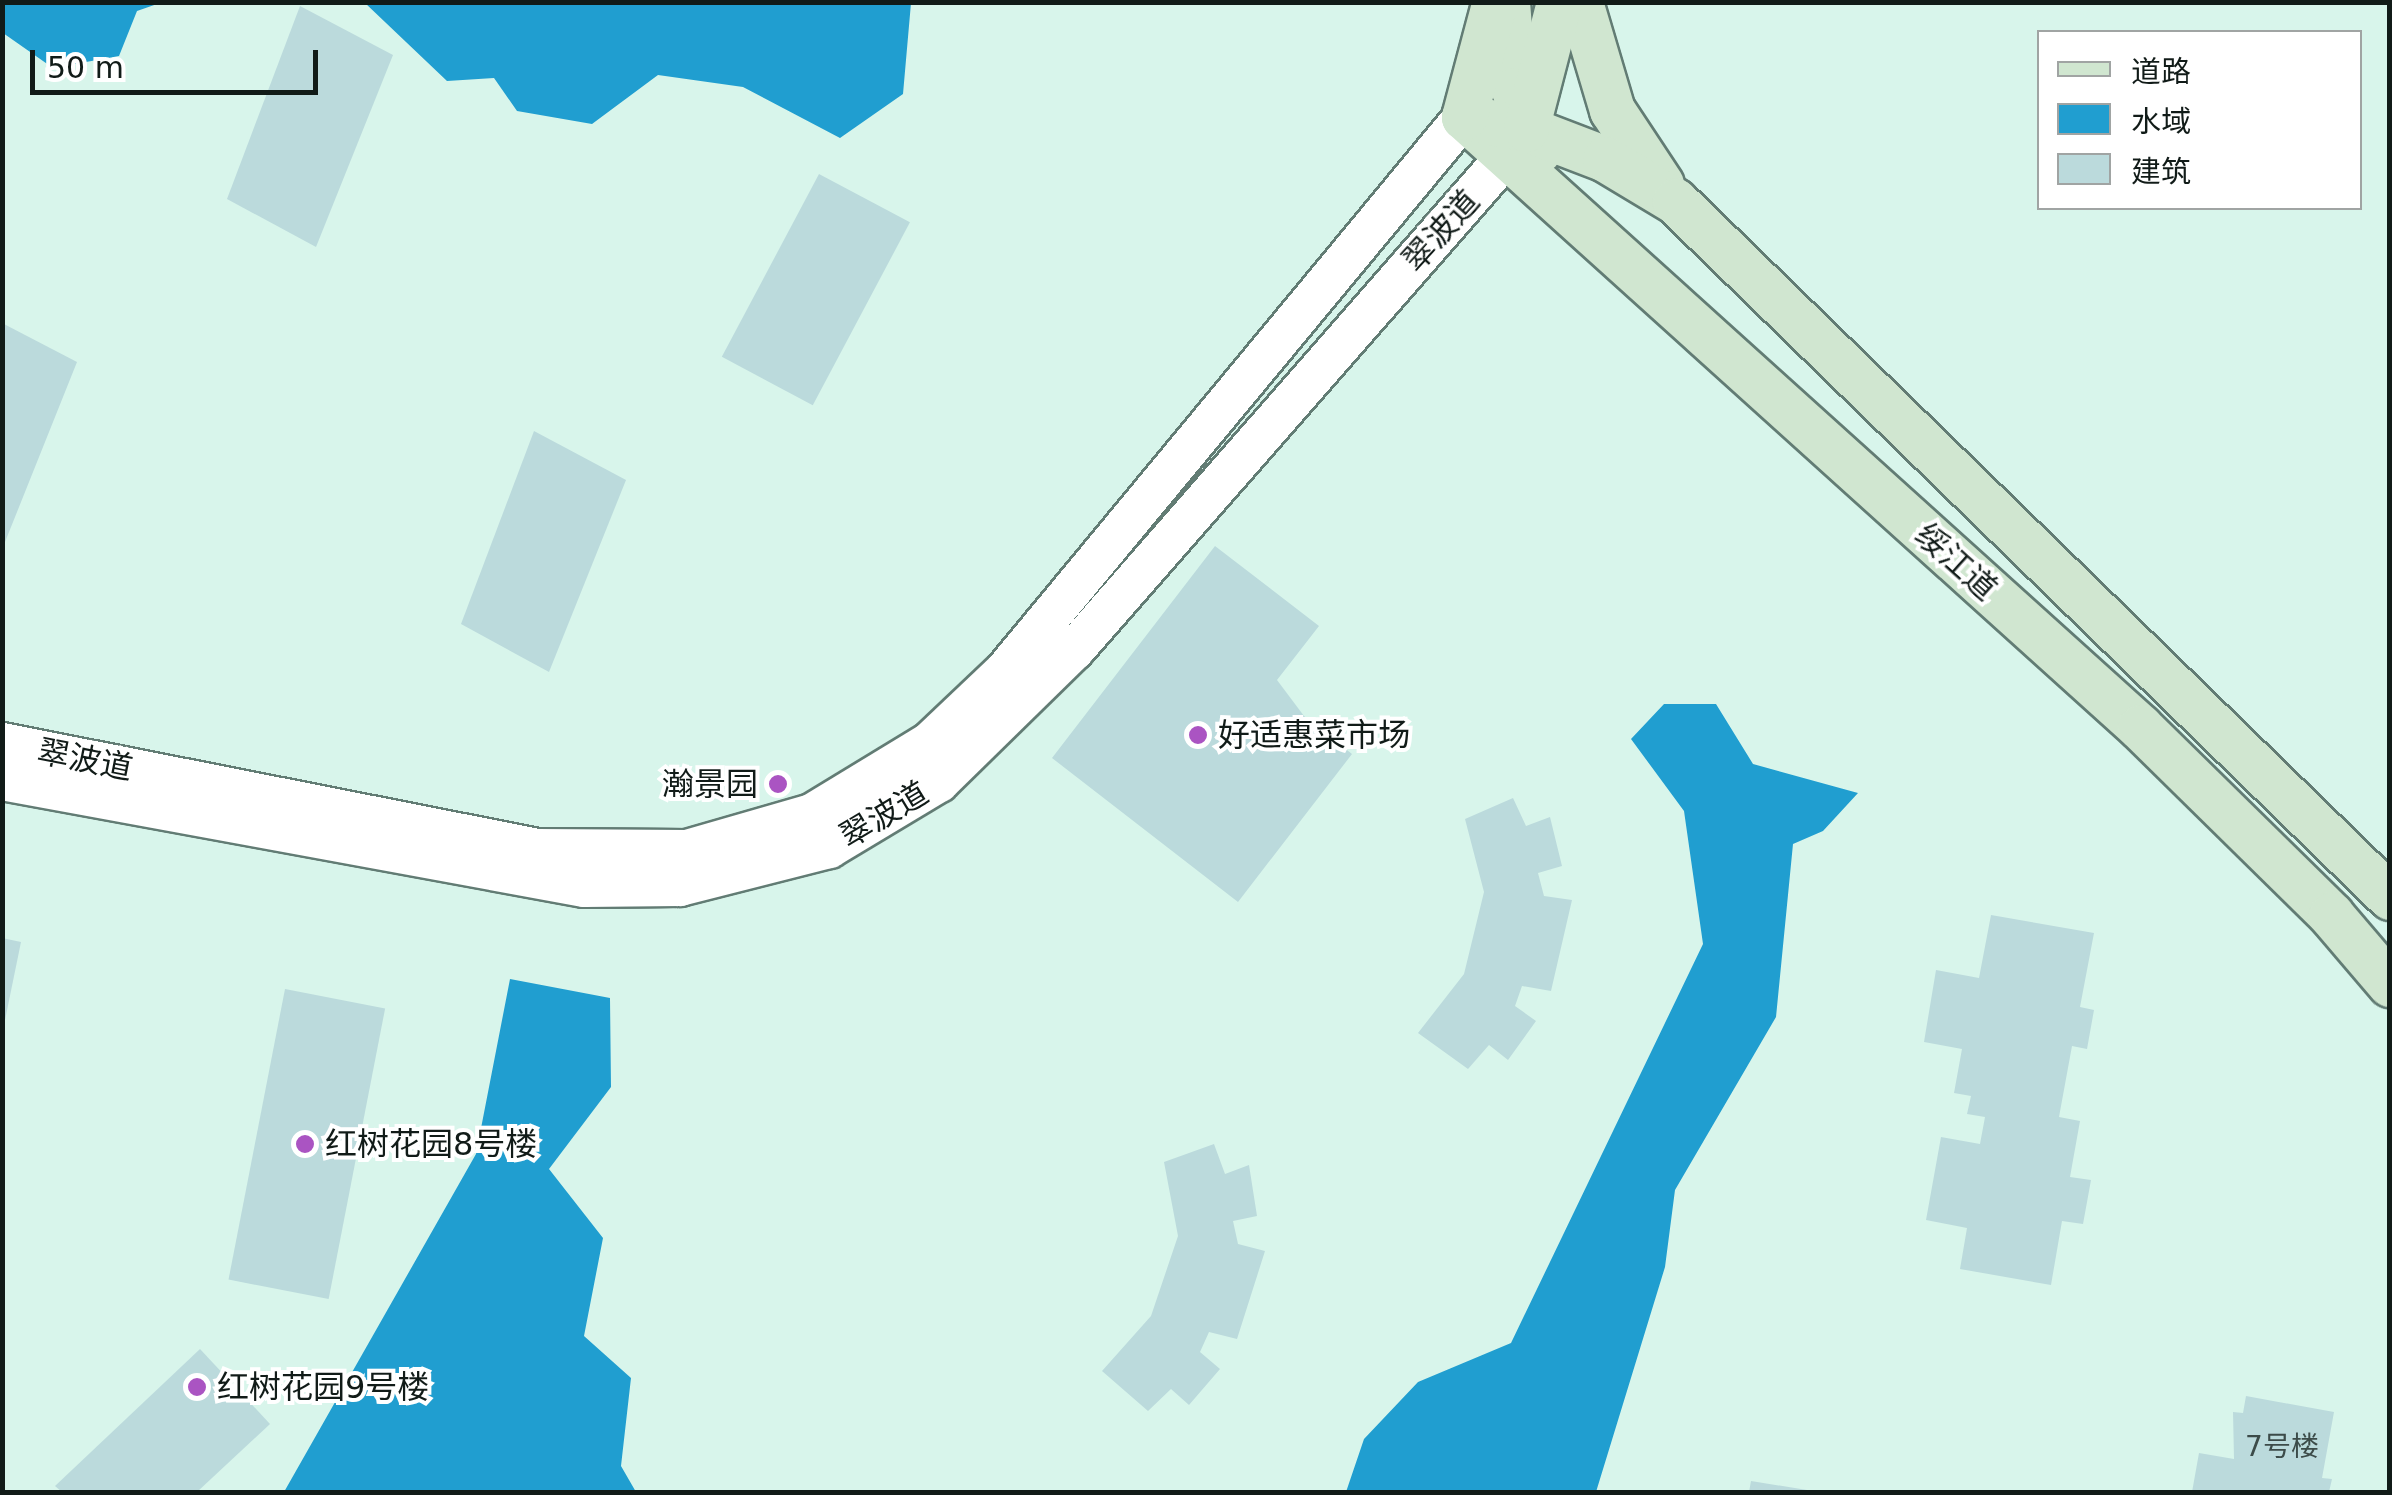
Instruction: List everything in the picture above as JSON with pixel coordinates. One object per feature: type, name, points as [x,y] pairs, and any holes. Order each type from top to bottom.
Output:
[{"type":"main road","points":[[1464,118],[1494,2]]},
{"type":"main road","points":[[1507,2],[1516,144]]},
{"type":"main road","points":[[1516,144],[1559,2]]},
{"type":"main road","points":[[1580,2],[1612,110],[1674,202]]},
{"type":"main road","name":"绥江道","points":[[1464,118],[1516,144],[1605,160],[1674,202],[2390,897]]},
{"type":"main road","name":"绥江道","points":[[1516,144],[1624,264],[2140,728],[2332,916],[2390,984]]},
{"type":"street","name":"翠波道","points":[[2,743],[538,850],[686,850],[812,814],[930,743],[1005,671],[1464,118]]},
{"type":"street","name":"翠波道","points":[[2,780],[584,887],[680,886],[830,848],[939,782],[1074,650],[1516,144]]},
{"type":"water","points":[[3,2],[160,3],[137,11],[119,56],[53,68],[3,33]]},
{"type":"water","points":[[365,3],[911,3],[903,94],[840,138],[743,87],[658,75],[592,124],[517,111],[494,78],[447,81]]},
{"type":"water","points":[[1664,704],[1716,704],[1753,764],[1858,793],[1823,831],[1793,844],[1776,1017],[1675,1190],[1665,1267],[1596,1492],[1346,1492],[1364,1439],[1418,1382],[1511,1343],[1703,944],[1684,811],[1631,739]]},
{"type":"water","points":[[510,979],[610,998],[611,1087],[549,1169],[603,1238],[584,1336],[631,1378],[621,1466],[636,1492],[284,1492],[476,1154]]},
{"type":"building","points":[[300,6],[393,55],[316,247],[227,199]]},
{"type":"building","points":[[819,174],[910,222],[813,405],[722,357]]},
{"type":"building","points":[[2,323],[77,362],[3,547],[2,547]]},
{"type":"building","points":[[534,431],[626,480],[549,672],[461,624]]},
{"type":"building","name":"好适惠菜市场","points":[[1215,546],[1319,626],[1277,680],[1304,716],[1352,754],[1238,902],[1052,758]]},
{"type":"building","points":[[1513,798],[1526,826],[1550,817],[1562,866],[1538,873],[1544,896],[1572,900],[1551,991],[1522,986],[1515,1006],[1536,1021],[1508,1060],[1489,1045],[1468,1069],[1418,1033],[1464,974],[1484,892],[1465,819]]},
{"type":"building","points":[[1991,915],[2094,933],[2080,1007],[2094,1010],[2087,1049],[2072,1046],[2059,1117],[2080,1121],[2070,1177],[2091,1180],[2083,1224],[2062,1221],[2051,1285],[1960,1269],[1967,1228],[1926,1220],[1941,1137],[1980,1144],[1985,1117],[1967,1114],[1971,1096],[1954,1093],[1962,1049],[1924,1042],[1936,970],[1979,978]]},
{"type":"building","points":[[2,938],[21,942],[4,1025],[2,1025]]},
{"type":"building","name":"红树花园8号楼","points":[[285,989],[385,1008],[329,1299],[229,1280]]},
{"type":"building","points":[[1214,1144],[1225,1174],[1249,1165],[1257,1216],[1233,1221],[1238,1244],[1265,1251],[1237,1339],[1209,1332],[1200,1352],[1220,1369],[1189,1405],[1171,1389],[1148,1411],[1102,1371],[1151,1316],[1178,1236],[1164,1162]]},
{"type":"building","name":"红树花园9号楼","points":[[200,1349],[270,1424],[197,1492],[62,1492],[55,1486]]},
{"type":"building","points":[[2246,1396],[2334,1412],[2322,1478],[2332,1479],[2329,1492],[2192,1492],[2199,1453],[2234,1459],[2233,1412],[2243,1413]]},
{"type":"building","points":[[1751,1481],[1807,1490],[1807,1492],[1749,1492]]},
{"type":"place","name":"好适惠菜市场","points":[[1198,735]]},
{"type":"place","name":"瀚景园","points":[[778,784]]},
{"type":"place","name":"红树花园8号楼","points":[[305,1144]]},
{"type":"place","name":"红树花园9号楼","points":[[197,1387]]}]
